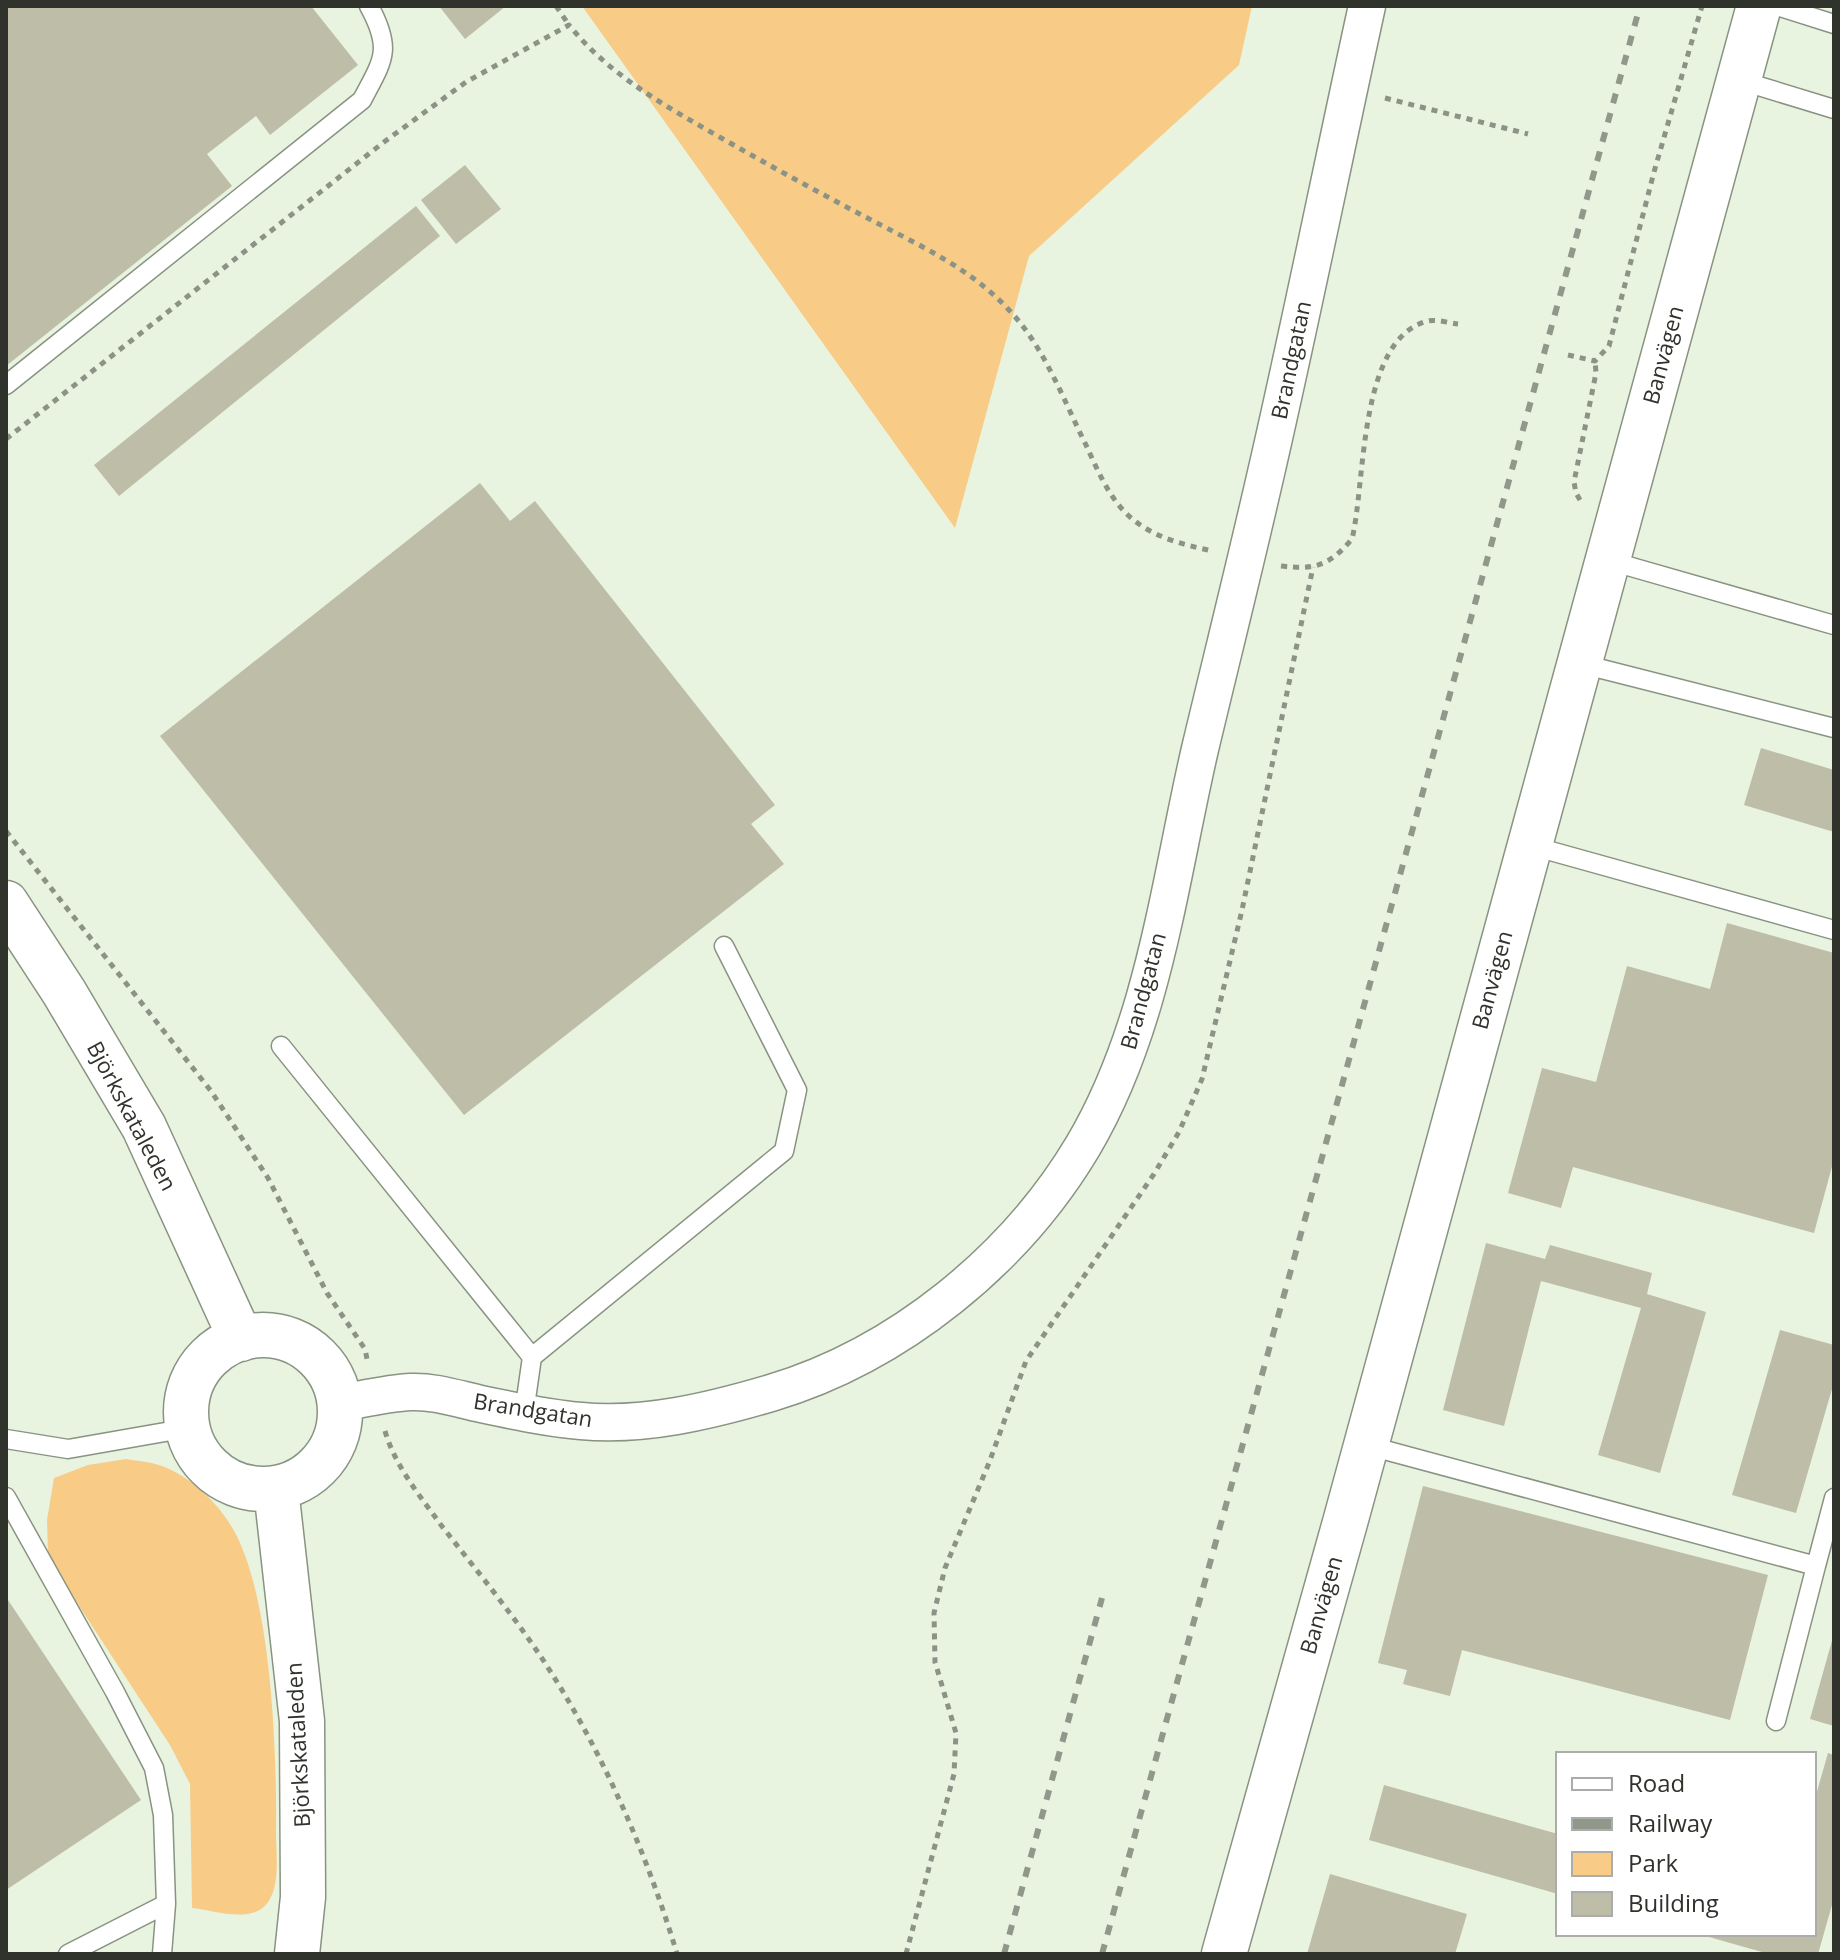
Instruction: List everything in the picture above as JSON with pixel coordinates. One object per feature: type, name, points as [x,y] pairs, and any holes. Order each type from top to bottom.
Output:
[{"type":"street","name":"Brandgatan","points":[[341,1403],[412,1392],[438,1394],[524,1413],[585,1422],[653,1420],[718,1408],[777,1391],[850,1361],[905,1330],[978,1273],[1043,1204],[1083,1147],[1108,1101],[1142,1010],[1266,476],[1367,6]]},
{"type":"street","name":"Banvägen","points":[[1224,1954],[1759,6]]},
{"type":"street","name":"Björkskataleden","points":[[6,903],[64,992],[144,1127],[241,1339]]},
{"type":"street","points":[[255,1335],[275,1335],[317,1356],[329,1371],[341,1403],[337,1437],[324,1460],[304,1478],[276,1489],[246,1487],[221,1477],[202,1458],[188,1428],[187,1401],[196,1375],[217,1350],[255,1335]]},
{"type":"street","name":"Björkskataleden","points":[[276,1489],[302,1721],[303,1897],[297,1954]]},
{"type":"lane","points":[[6,385],[362,100],[384,59],[380,26],[369,6]]},
{"type":"lane","points":[[1777,6],[1834,24]]},
{"type":"lane","points":[[1739,80],[1834,109]]},
{"type":"lane","points":[[1607,560],[1833,621]]},
{"type":"lane","points":[[1578,663],[1834,728]]},
{"type":"lane","points":[[1529,845],[1834,930]]},
{"type":"lane","points":[[524,1413],[532,1357],[784,1151],[797,1090],[724,946]]},
{"type":"lane","points":[[281,1046],[532,1357]]},
{"type":"lane","points":[[6,1439],[68,1449],[188,1428]]},
{"type":"lane","points":[[1366,1445],[1816,1566]]},
{"type":"lane","points":[[6,1497],[154,1768],[163,1815],[166,1904],[162,1954]]},
{"type":"lane","points":[[1776,1721],[1834,1498]]},
{"type":"lane","points":[[68,1954],[166,1904]]},
{"type":"path","points":[[556,6],[586,46],[618,74],[663,105],[796,181],[933,252],[985,288],[1009,309],[1047,365],[1099,472],[1123,511],[1140,525],[1190,546],[1306,569],[1338,555],[1352,539],[1373,402],[1384,358],[1399,337],[1413,326],[1431,320],[1458,324]]},
{"type":"path","points":[[1582,503],[1574,482],[1596,373],[1595,361],[1609,346],[1654,172],[1702,6]]},
{"type":"path","points":[[6,439],[384,142],[466,82],[569,25]]},
{"type":"path","points":[[1349,89],[1528,134]]},
{"type":"path","points":[[1568,355],[1595,361]]},
{"type":"path","points":[[906,1954],[954,1774],[956,1733],[935,1662],[934,1613],[945,1568],[989,1463],[1026,1361],[1154,1174],[1179,1132],[1202,1079],[1245,895],[1313,567]]},
{"type":"green space","points":[[582,6],[1252,6],[1239,65],[1029,256],[955,528]]},
{"type":"green space","points":[[126,1459],[172,1470],[191,1482],[217,1506],[244,1553],[255,1589],[273,1718],[277,1867],[270,1899],[255,1912],[234,1914],[192,1908],[190,1784],[170,1745],[48,1554],[47,1520],[54,1478],[88,1465]]},
{"type":"building","points":[[6,6],[311,6],[358,65],[270,135],[256,116],[207,154],[232,186],[6,366]]},
{"type":"building","points":[[439,6],[506,6],[465,39]]},
{"type":"building","points":[[465,165],[501,209],[456,244],[421,200]]},
{"type":"building","points":[[416,206],[440,236],[119,496],[94,465]]},
{"type":"building","points":[[480,483],[510,521],[535,501],[775,805],[751,824],[784,864],[464,1115],[160,736]]},
{"type":"building","points":[[1761,748],[1834,770],[1834,832],[1744,805]]},
{"type":"building","points":[[1727,923],[1834,953],[1834,1159],[1814,1233],[1573,1167],[1561,1208],[1508,1193],[1542,1068],[1596,1082],[1627,966],[1710,989]]},
{"type":"building","points":[[1486,1243],[1545,1259],[1550,1245],[1652,1273],[1647,1294],[1706,1312],[1660,1473],[1598,1455],[1641,1308],[1541,1281],[1504,1426],[1443,1410]]},
{"type":"building","points":[[1780,1330],[1834,1345],[1834,1382],[1796,1513],[1732,1495]]},
{"type":"building","points":[[1423,1486],[1768,1575],[1730,1720],[1462,1650],[1450,1696],[1403,1684],[1407,1670],[1378,1663]]},
{"type":"building","points":[[6,1597],[141,1800],[6,1890]]},
{"type":"building","points":[[1834,1637],[1834,1726],[1810,1719]]},
{"type":"building","points":[[1828,1753],[1834,1755],[1834,1898],[1818,1954],[1769,1954],[1706,1936],[1816,1936],[1816,1795]]},
{"type":"building","points":[[1384,1785],[1556,1833],[1556,1893],[1369,1840]]},
{"type":"building","points":[[1330,1874],[1467,1914],[1455,1954],[1307,1954]]},
{"type":"railway","points":[[1102,1954],[1640,6]]},
{"type":"railway","points":[[1004,1954],[1102,1598]]}]
